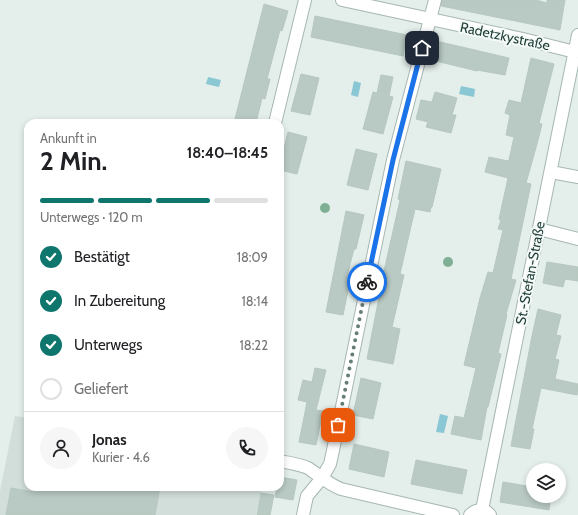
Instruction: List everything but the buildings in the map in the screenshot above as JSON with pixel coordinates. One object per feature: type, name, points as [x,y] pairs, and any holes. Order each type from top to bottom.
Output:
[{"type":"street","points":[[276,119],[305,0]]},
{"type":"street","name":"Radetzkystraße","points":[[342,0],[523,39],[575,52]]},
{"type":"street","points":[[303,515],[307,496],[322,478],[330,464],[393,160],[435,0]]},
{"type":"street","name":"St.-Stefan-Straße","points":[[486,513],[539,229],[578,35]]},
{"type":"street","points":[[551,172],[578,177]]},
{"type":"street","points":[[539,229],[578,239]]},
{"type":"street","points":[[284,462],[308,468],[331,485],[341,489],[454,515]]},
{"type":"street","points":[[470,515],[476,511],[486,513]]},
{"type":"shaded area","points":[[15,416],[24,417],[24,491],[261,491],[256,515],[0,515],[0,491]]},
{"type":"water","points":[[208,77],[221,80],[219,87],[206,84]]},
{"type":"water","points":[[354,81],[361,83],[358,97],[351,95]]},
{"type":"water","points":[[461,86],[475,89],[474,97],[459,94]]},
{"type":"water","points":[[440,414],[448,416],[444,433],[436,432]]},
{"type":"way so far","points":[[338,425],[367,282]]},
{"type":"route","points":[[367,282],[393,160],[422,48]]}]
